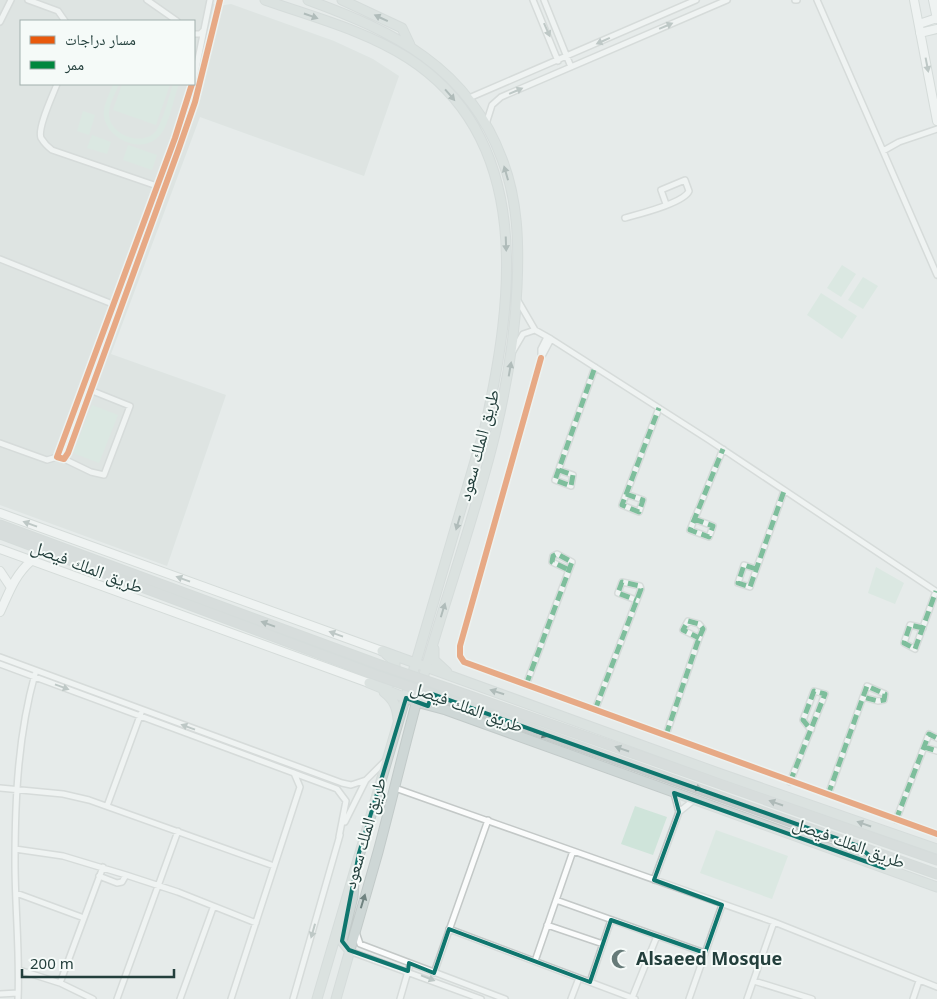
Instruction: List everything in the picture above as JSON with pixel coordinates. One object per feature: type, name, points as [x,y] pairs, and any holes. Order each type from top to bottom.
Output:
[{"type":"highway","name":"طريق الملك فيصل","points":[[0,525],[380,665],[937,860]]},
{"type":"highway","name":"طريق الملك فيصل","points":[[0,534],[376,675],[937,874]]},
{"type":"main road","name":"طريق الملك سعود","points":[[264,0],[374,39],[420,66],[442,86],[461,107],[482,143],[497,181],[506,225],[507,258],[499,366],[485,427],[317,999]]},
{"type":"main road","name":"طريق الملك سعود","points":[[308,0],[389,33],[410,46],[448,76],[469,98],[486,124],[502,158],[514,199],[518,232],[517,299],[513,352],[496,435],[416,702],[395,788],[336,999]]},
{"type":"main road","points":[[342,0],[402,28],[410,46]]},
{"type":"main road","points":[[914,0],[937,121]]},
{"type":"main road","points":[[919,24],[937,18],[933,0]]},
{"type":"main road","points":[[920,32],[937,29]]},
{"type":"main road","points":[[0,513],[808,806],[858,832]]},
{"type":"main road","points":[[0,549],[369,683],[416,702],[446,710],[937,887]]},
{"type":"main road","points":[[0,612],[10,586],[20,571],[31,561]]},
{"type":"main road","points":[[0,571],[10,586]]},
{"type":"main road","points":[[382,651],[408,656],[415,649],[427,625]]},
{"type":"main road","points":[[437,630],[434,660],[441,668],[460,680]]},
{"type":"main road","points":[[369,683],[390,684],[394,677],[395,662],[382,651]]},
{"type":"main road","points":[[446,710],[434,703],[431,696],[435,682],[442,677],[460,680]]},
{"type":"main road","points":[[369,683],[392,698],[397,709],[398,725]]},
{"type":"main road","points":[[409,730],[421,712],[435,707]]},
{"type":"main road","points":[[781,796],[937,850]]},
{"type":"main road","points":[[878,839],[910,840]]},
{"type":"main road","points":[[858,846],[884,868]]},
{"type":"main road","points":[[349,950],[342,941],[354,897],[359,853]]},
{"type":"street","points":[[0,22],[11,0]]},
{"type":"street","points":[[28,0],[58,11],[65,20]]},
{"type":"street","points":[[147,0],[175,20]]},
{"type":"street","points":[[195,74],[210,0]]},
{"type":"street","points":[[64,459],[195,102],[220,0]]},
{"type":"street","points":[[533,0],[558,61]]},
{"type":"street","points":[[552,0],[545,1],[571,67]]},
{"type":"street","points":[[469,98],[558,61],[681,3],[696,0]]},
{"type":"street","points":[[486,124],[496,101],[727,0]]},
{"type":"street","points":[[817,0],[937,275]]},
{"type":"street","points":[[195,34],[200,34],[205,28]]},
{"type":"street","points":[[57,85],[41,128],[41,137],[46,145],[52,150],[157,186]]},
{"type":"street","points":[[57,457],[157,186],[192,85]]},
{"type":"street","points":[[883,151],[898,142],[937,129]]},
{"type":"street","points":[[625,218],[666,204],[690,193],[685,180],[661,190],[666,204]]},
{"type":"street","points":[[0,259],[120,307]]},
{"type":"street","points":[[517,299],[535,330],[723,449],[937,592],[915,649],[904,643],[910,625],[923,628]]},
{"type":"street","points":[[513,352],[523,334],[535,330]]},
{"type":"street","points":[[549,338],[541,358],[481,571],[460,656],[464,662],[937,834]]},
{"type":"street","points":[[558,470],[595,367]]},
{"type":"street","points":[[0,443],[47,460],[57,457],[64,459],[92,472],[104,475],[130,406],[90,390]]},
{"type":"street","points":[[626,494],[659,408]]},
{"type":"street","points":[[694,519],[723,449]]},
{"type":"street","points":[[756,569],[744,564],[738,583],[750,587],[784,491]]},
{"type":"street","points":[[526,684],[569,570]]},
{"type":"street","points":[[595,710],[636,600],[640,586],[622,582],[618,593],[636,600]]},
{"type":"street","points":[[666,735],[700,638]]},
{"type":"street","points":[[0,652],[10,661]]},
{"type":"street","points":[[0,657],[338,789],[345,798],[346,809],[293,999]]},
{"type":"street","points":[[8,668],[10,661]]},
{"type":"street","points":[[0,666],[342,783],[351,785],[366,780]]},
{"type":"street","points":[[0,994],[18,996],[19,970],[15,849],[17,790],[27,700],[36,671]]},
{"type":"street","points":[[790,782],[811,730],[825,694],[814,691],[803,720],[811,730]]},
{"type":"street","points":[[828,795],[863,697]]},
{"type":"street","points":[[107,806],[141,713]]},
{"type":"street","points":[[896,820],[929,734],[937,738]]},
{"type":"street","points":[[924,747],[937,751]]},
{"type":"street","points":[[339,837],[366,780],[386,760]]},
{"type":"street","points":[[294,772],[300,787]]},
{"type":"street","points":[[231,999],[300,787],[312,779]]},
{"type":"street","points":[[0,788],[63,794],[107,806],[274,866]]},
{"type":"street","points":[[395,788],[774,922],[937,987]]},
{"type":"street","points":[[674,793],[679,812]]},
{"type":"street","points":[[654,880],[679,812],[694,800]]},
{"type":"street","points":[[434,973],[488,820]]},
{"type":"street","points":[[117,999],[178,832]]},
{"type":"street","points":[[15,849],[63,856],[103,867],[159,885],[213,908],[256,922]]},
{"type":"street","points":[[535,961],[573,851]]},
{"type":"street","points":[[60,983],[103,867]]},
{"type":"street","points":[[99,876],[117,883],[122,882],[126,875]]},
{"type":"street","points":[[16,893],[84,918]]},
{"type":"street","points":[[556,900],[705,953]]},
{"type":"street","points":[[689,999],[722,905]]},
{"type":"street","points":[[180,999],[213,908]]},
{"type":"street","points":[[590,982],[611,920]]},
{"type":"street","points":[[746,999],[774,922]]},
{"type":"street","points":[[548,925],[603,944]]},
{"type":"street","points":[[355,927],[360,944],[505,999]]},
{"type":"street","points":[[449,929],[634,998],[657,936]]},
{"type":"street","points":[[349,950],[481,999]]},
{"type":"street","points":[[400,999],[409,963]]},
{"type":"street","points":[[19,970],[60,983],[93,999]]},
{"type":"street","points":[[571,999],[579,978]]},
{"type":"street","points":[[754,981],[812,999]]},
{"type":"street","points":[[913,999],[919,981]]},
{"type":"highlighted area","points":[[432,694],[858,846],[884,868],[674,793],[679,812],[654,880],[722,905],[705,953],[611,920],[590,982],[449,929],[434,973],[409,963],[408,971],[349,950],[342,941],[359,853],[406,698],[428,706]]},
{"type":"shaded area","points":[[0,0],[205,0],[219,6],[231,4],[334,41],[373,59],[399,76],[364,176],[200,117],[111,354],[226,395],[167,566],[0,505]]},
{"type":"green space","points":[[113,85],[119,85],[110,106],[110,120],[114,127],[127,136],[143,138],[150,136],[159,127],[173,85],[179,85],[164,130],[154,141],[145,144],[128,142],[112,132],[104,117],[107,100]]},
{"type":"green space","points":[[122,85],[170,85],[156,125],[113,110]]},
{"type":"green space","points":[[83,111],[95,115],[89,135],[77,131]]},
{"type":"green space","points":[[92,135],[111,142],[107,154],[87,148]]},
{"type":"green space","points":[[128,145],[157,155],[152,170],[123,160]]},
{"type":"green space","points":[[842,265],[856,274],[841,297],[827,288]]},
{"type":"green space","points":[[863,277],[878,286],[863,309],[848,300]]},
{"type":"green space","points":[[821,293],[857,316],[842,339],[807,315]]},
{"type":"green space","points":[[92,405],[118,415],[99,463],[73,453]]},
{"type":"green space","points":[[876,567],[904,583],[895,604],[868,593]]},
{"type":"green space","points":[[635,806],[667,817],[653,855],[621,844]]},
{"type":"green space","points":[[716,830],[788,856],[772,899],[700,873]]},
{"type":"marked path","points":[[559,470],[573,475],[571,486],[555,480],[595,367]]},
{"type":"marked path","points":[[626,494],[643,500],[639,512],[622,505],[659,408]]},
{"type":"marked path","points":[[694,519],[713,526],[709,537],[690,530],[723,449]]},
{"type":"marked path","points":[[756,569],[744,565],[738,583],[750,587],[784,491]]},
{"type":"marked path","points":[[526,685],[572,562],[557,554],[553,556],[552,562],[569,570]]},
{"type":"marked path","points":[[595,710],[641,589],[640,586],[622,582],[618,593],[636,600]]},
{"type":"marked path","points":[[923,628],[910,625],[904,643],[915,649],[936,591]]},
{"type":"marked path","points":[[666,735],[703,629],[699,624],[688,621],[683,630],[699,638]]},
{"type":"marked path","points":[[828,795],[863,697],[867,686],[885,694],[884,700],[878,701],[863,697]]},
{"type":"marked path","points":[[790,782],[825,694],[814,691],[803,720],[811,730]]},
{"type":"marked path","points":[[896,820],[929,734],[937,738]]},
{"type":"marked path","points":[[924,747],[937,751]]},
{"type":"cycle path","points":[[192,85],[175,138],[57,457],[64,459],[68,453],[178,151],[195,102],[220,0]]},
{"type":"cycle path","points":[[541,358],[460,646],[460,656],[464,662],[937,834]]},
{"type":"place","name":"Alsaeed Mosque","points":[[621,959]]}]
